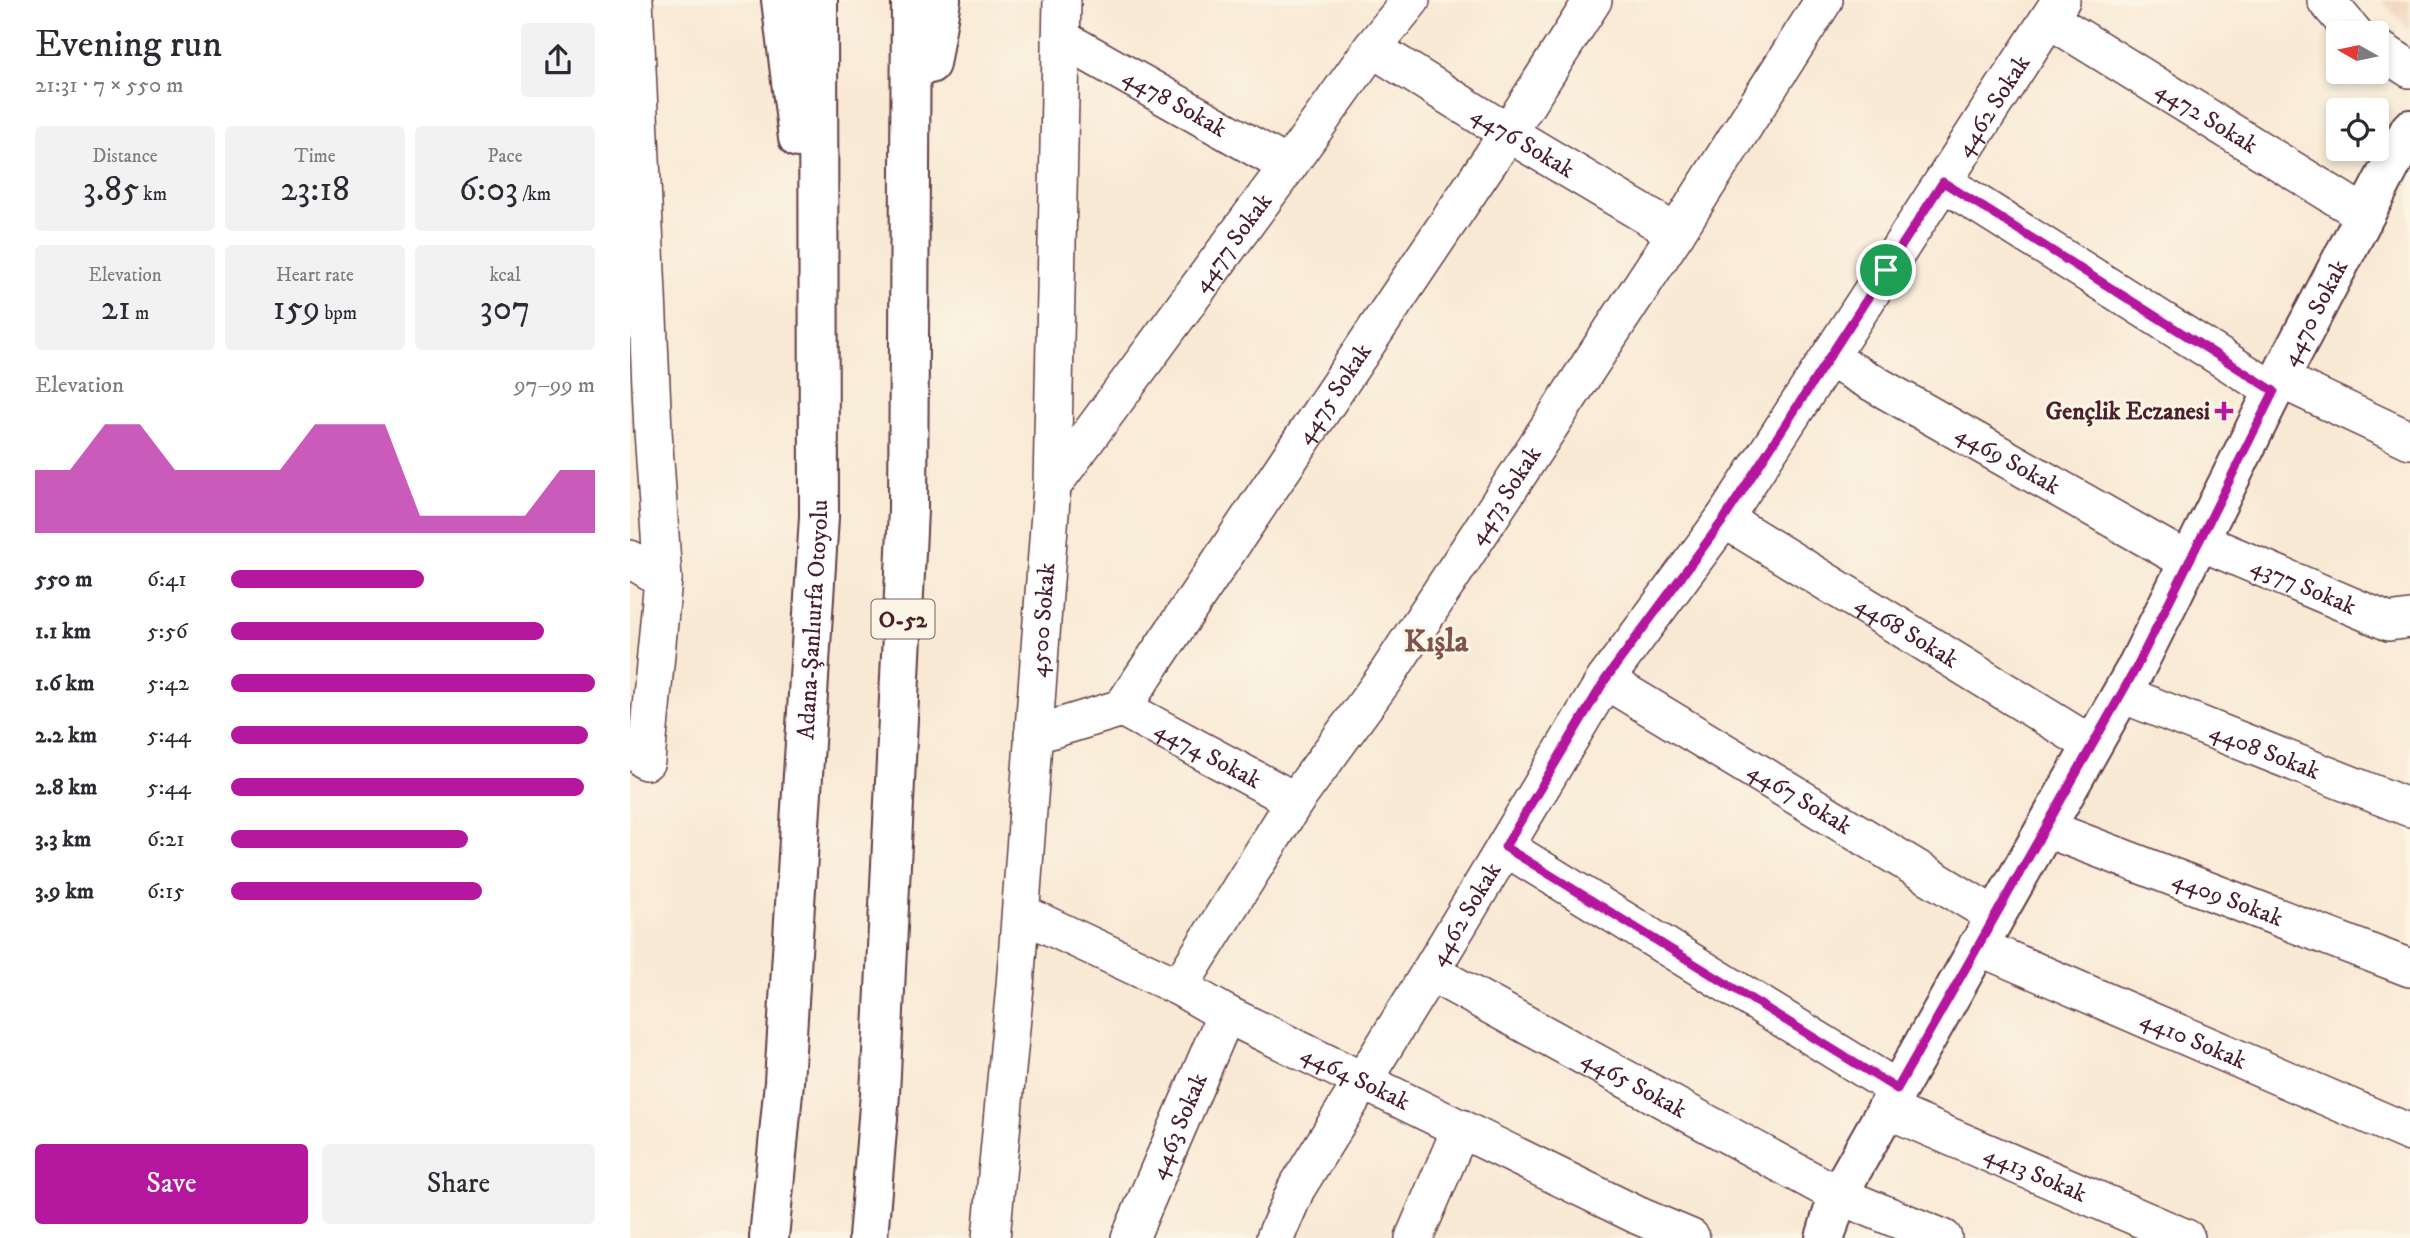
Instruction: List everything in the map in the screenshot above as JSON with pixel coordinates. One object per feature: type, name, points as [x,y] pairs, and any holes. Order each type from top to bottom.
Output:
[{"type":"main road","points":[[780,0],[819,300]]},
{"type":"main road","name":"Adana-Şanlıurfa Otoyolu","points":[[769,1238],[783,1082],[819,517],[818,0]]},
{"type":"main road","name":"O-52","points":[[868,1238],[880,1094],[908,510],[911,0]]},
{"type":"main road","points":[[912,120],[931,62],[941,0]]},
{"type":"main road","name":"4470 Sokak","points":[[1825,1238],[1838,1195],[2122,694],[2365,215],[2399,176],[2410,129]]},
{"type":"street","points":[[634,0],[641,424],[663,579],[646,761]]},
{"type":"street","name":"4500 Sokak","points":[[991,1238],[1021,912],[1052,486],[1062,0]]},
{"type":"street","name":"4475 Sokak","points":[[1122,708],[1508,133],[1593,0]]},
{"type":"street","name":"4473 Sokak","points":[[1180,987],[1296,801],[1384,679],[1676,233],[1824,0]]},
{"type":"street","points":[[2326,0],[2344,21]]},
{"type":"street","name":"4477 Sokak","points":[[1052,486],[1288,166],[1372,48],[1399,4]]},
{"type":"street","name":"4462 Sokak","points":[[1275,1238],[1296,1189],[1605,680],[1724,519],[2055,10]]},
{"type":"street","name":"4472 Sokak","points":[[2055,10],[2365,215]]},
{"type":"street","name":"4478 Sokak","points":[[1061,38],[1288,166]]},
{"type":"street","name":"4476 Sokak","points":[[1372,48],[1676,233]]},
{"type":"street","points":[[2389,55],[2410,69]]},
{"type":"street","points":[[1943,182],[2277,385],[2410,440]]},
{"type":"street","name":"4469 Sokak","points":[[1829,358],[2194,552]]},
{"type":"street","name":"4468 Sokak","points":[[1724,519],[2092,745]]},
{"type":"street","name":"4377 Sokak","points":[[2194,552],[2389,622],[2410,619]]},
{"type":"street","points":[[630,559],[663,579]]},
{"type":"street","name":"4467 Sokak","points":[[1605,680],[1986,931]]},
{"type":"street","name":"4408 Sokak","points":[[2122,694],[2410,808]]},
{"type":"street","points":[[1034,735],[1122,708]]},
{"type":"street","name":"4474 Sokak","points":[[1122,708],[1296,801]]},
{"type":"street","name":"4409 Sokak","points":[[2045,828],[2410,968]]},
{"type":"street","name":"4413 Sokak","points":[[1505,847],[1892,1099],[2186,1238]]},
{"type":"street","name":"4464 Sokak","points":[[1021,912],[1180,987],[1226,1014],[1461,1128],[1635,1227],[1690,1238]]},
{"type":"street","name":"4410 Sokak","points":[[1986,931],[2410,1133]]},
{"type":"street","name":"4465 Sokak","points":[[1430,972],[1838,1195],[1943,1238]]},
{"type":"street","name":"4463 Sokak","points":[[1137,1235],[1226,1014]]},
{"type":"street","points":[[1414,1238],[1461,1128]]},
{"type":"shaded area","points":[[2381,0],[2410,0],[2410,31]]},
{"type":"place","name":"Gençlik Eczanesi","points":[[2224,411]]},
{"type":"district","name":"Kışla","points":[[1436,640]]},
{"type":"route","points":[[1943,182],[2274,391],[2136,668],[1897,1089],[1505,847],[1605,680],[1724,519],[1886,270],[1943,182]]}]
